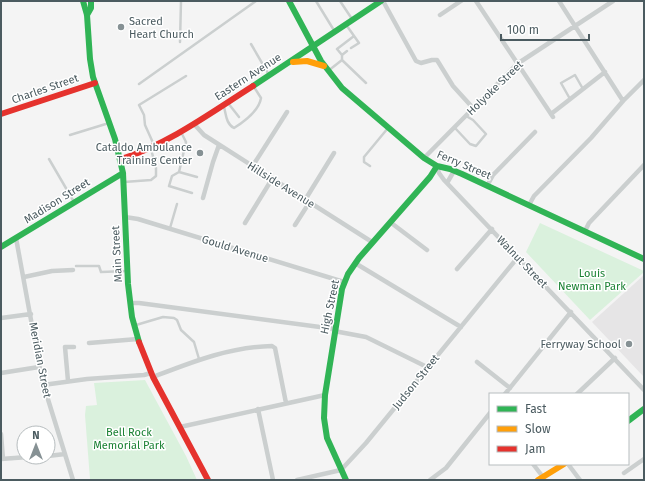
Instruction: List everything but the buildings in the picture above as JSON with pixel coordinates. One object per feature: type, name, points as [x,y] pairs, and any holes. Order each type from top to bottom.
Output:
[{"type":"main road","name":"Main Street","points":[[84,1],[84,7],[87,15],[94,83],[121,159],[124,182],[127,271],[134,325],[152,375],[208,480]]},
{"type":"main road","name":"Main Street","points":[[87,15],[91,8],[91,1]]},
{"type":"main road","name":"Ferry Street","points":[[289,1],[326,69],[348,94],[424,158],[437,166],[454,171],[644,259]]},
{"type":"main road","name":"Eastern Avenue","points":[[121,159],[132,156],[194,124],[289,63],[352,19],[382,1]]},
{"type":"main road","points":[[289,63],[307,61],[326,69]]},
{"type":"main road","name":"Charles Street","points":[[1,114],[94,83]]},
{"type":"main road","name":"High Street","points":[[346,480],[331,448],[326,432],[324,418],[325,394],[344,282],[355,263],[430,177],[437,166]]},
{"type":"main road","name":"Madison Street","points":[[1,247],[123,173]]},
{"type":"main road","points":[[629,420],[644,410]]},
{"type":"main road","points":[[541,479],[562,465]]},
{"type":"street","points":[[382,1],[416,61],[421,64],[436,60],[453,86],[473,108]]},
{"type":"street","points":[[440,15],[461,1]]},
{"type":"street","points":[[476,1],[552,115],[605,72]]},
{"type":"street","points":[[559,1],[623,101]]},
{"type":"street","name":"Holyoke Street","points":[[424,158],[518,64],[613,1]]},
{"type":"street","points":[[529,205],[534,196],[591,138],[623,101],[644,80]]},
{"type":"street","points":[[252,167],[287,112]]},
{"type":"street","name":"Hillside Avenue","points":[[194,124],[201,133],[252,167],[372,242]]},
{"type":"street","points":[[487,186],[493,175],[535,132]]},
{"type":"street","points":[[203,198],[219,145]]},
{"type":"street","points":[[295,225],[334,154]]},
{"type":"street","points":[[585,231],[589,223],[644,165]]},
{"type":"street","name":"Walnut Street","points":[[437,166],[439,173],[447,183],[644,390]]},
{"type":"street","points":[[447,183],[454,171]]},
{"type":"street","points":[[245,223],[272,179]]},
{"type":"street","name":"Gould Avenue","points":[[125,217],[138,218],[169,229],[344,282]]},
{"type":"street","points":[[390,222],[427,250]]},
{"type":"street","points":[[458,270],[492,229]]},
{"type":"street","name":"Meridian Street","points":[[16,238],[43,386],[73,480]]},
{"type":"street","name":"Judson Street","points":[[341,470],[366,443],[518,257]]},
{"type":"street","points":[[355,263],[461,327]]},
{"type":"street","points":[[24,276],[74,268]]},
{"type":"street","points":[[130,303],[223,313],[335,330],[366,337],[427,367]]},
{"type":"street","points":[[506,393],[571,312]]},
{"type":"street","points":[[1,318],[31,314]]},
{"type":"street","points":[[90,343],[138,339]]},
{"type":"street","points":[[43,386],[68,381],[152,375],[209,356],[241,348],[271,345],[274,346],[286,403]]},
{"type":"street","points":[[68,381],[64,347],[74,347]]},
{"type":"street","points":[[578,393],[615,358]]},
{"type":"street","points":[[477,362],[510,388]]},
{"type":"street","points":[[1,373],[39,367]]},
{"type":"street","points":[[180,427],[325,394]]},
{"type":"street","points":[[258,409],[273,480]]},
{"type":"street","points":[[430,480],[446,468],[489,414]]},
{"type":"street","points":[[1,434],[2,459],[16,458]]},
{"type":"street","points":[[56,455],[65,454]]},
{"type":"street","points":[[624,473],[644,459]]},
{"type":"street","points":[[534,465],[541,479]]},
{"type":"street","points":[[569,465],[580,480]]},
{"type":"street","points":[[296,480],[341,470]]},
{"type":"lane","points":[[180,42],[181,1]]},
{"type":"lane","points":[[139,84],[256,1]]},
{"type":"lane","points":[[316,1],[335,32]]},
{"type":"lane","points":[[340,1],[352,19]]},
{"type":"lane","points":[[346,24],[358,43],[351,48]]},
{"type":"lane","points":[[354,36],[337,49],[342,55],[342,60],[366,83]]},
{"type":"lane","points":[[251,44],[270,75]]},
{"type":"lane","points":[[342,55],[347,51]]},
{"type":"lane","points":[[326,69],[342,60]]},
{"type":"lane","points":[[570,99],[561,84],[575,75],[583,89]]},
{"type":"lane","points":[[124,182],[151,180],[156,176],[152,146],[145,125],[144,115],[139,105],[186,76]]},
{"type":"lane","points":[[225,103],[227,121],[234,128],[260,106],[261,98],[253,85]]},
{"type":"lane","points":[[225,103],[239,117]]},
{"type":"lane","points":[[454,127],[470,144],[476,146],[486,134],[473,120],[465,116]]},
{"type":"lane","points":[[70,135],[109,123]]},
{"type":"lane","points":[[370,166],[364,162],[364,157],[389,128]]},
{"type":"lane","points":[[179,172],[186,142],[181,131]]},
{"type":"lane","points":[[49,160],[74,202]]},
{"type":"lane","points":[[192,193],[169,186],[172,176],[179,172],[197,177]]},
{"type":"lane","points":[[169,229],[177,204]]},
{"type":"lane","points":[[74,268],[99,266],[101,272],[127,271]]},
{"type":"lane","points":[[134,325],[163,317],[174,318],[177,320],[181,330],[194,342],[200,359]]},
{"type":"shaded area","name":"Ferryway School","points":[[644,275],[644,377],[592,322]]},
{"type":"green space","name":"Louis Newman Park","points":[[540,223],[644,272],[590,320],[526,252]]},
{"type":"green space","name":"Bell Rock Memorial Park","points":[[145,380],[186,456],[197,480],[84,480],[90,479],[85,415],[86,406],[97,405],[94,383]]},
{"type":"traffic: fast","points":[[83,1],[87,15],[90,59],[93,77],[115,139],[123,173],[128,284],[132,317],[139,342]]},
{"type":"traffic: fast","points":[[87,15],[91,8],[91,1]]},
{"type":"traffic: fast","points":[[289,1],[321,61],[342,88],[424,158],[437,166],[462,174],[644,259]]},
{"type":"traffic: fast","points":[[253,86],[381,1]]},
{"type":"traffic: fast","points":[[346,480],[327,438],[324,418],[325,395],[342,289],[348,274],[359,258],[430,177],[437,166]]},
{"type":"traffic: fast","points":[[1,247],[123,173]]},
{"type":"traffic: fast","points":[[629,420],[644,409]]},
{"type":"traffic: slow","points":[[293,62],[307,61],[324,66]]},
{"type":"traffic: slow","points":[[538,480],[562,465]]},
{"type":"traffic: jam","points":[[1,114],[95,83]]},
{"type":"traffic: jam","points":[[121,159],[138,153],[172,137],[253,86]]},
{"type":"traffic: jam","points":[[139,342],[153,377],[208,480]]},
{"type":"place","name":"Sacred Heart Church","points":[[121,27]]},
{"type":"place","name":"Cataldo Ambulance Training Center","points":[[200,153]]},
{"type":"place","name":"Ferryway School","points":[[629,344]]}]
